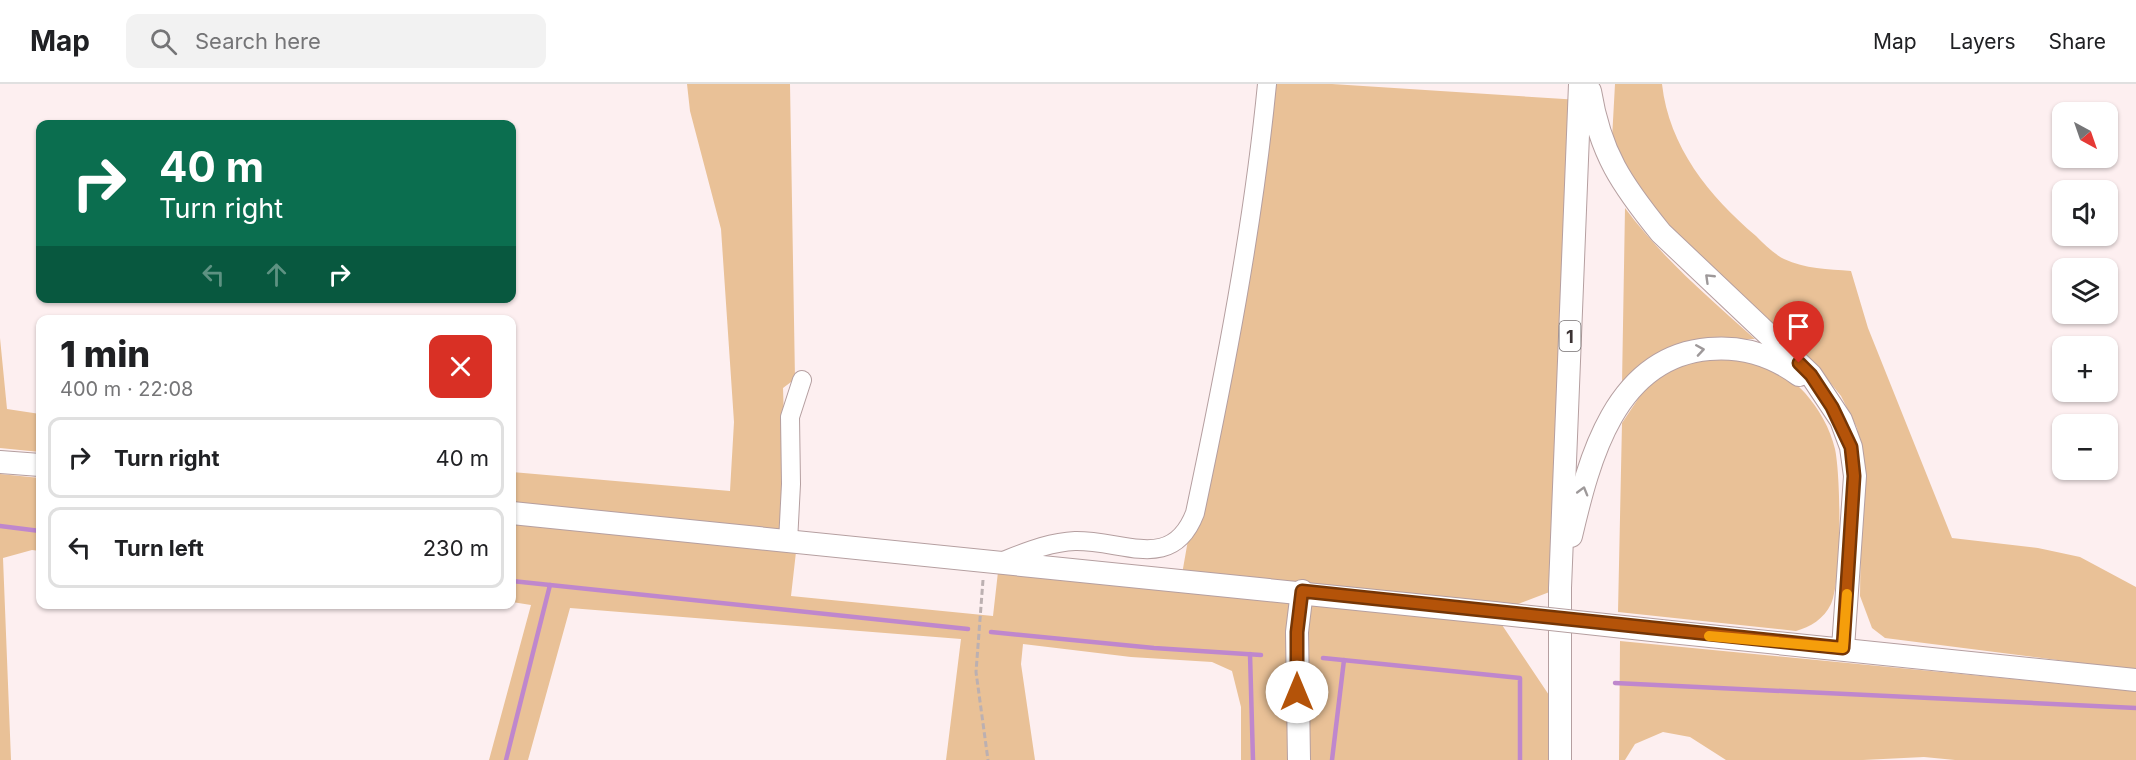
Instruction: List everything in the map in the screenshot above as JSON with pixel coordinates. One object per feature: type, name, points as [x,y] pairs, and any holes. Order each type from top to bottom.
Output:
[{"type":"main road","name":"1","points":[[1560,760],[1560,588],[1580,84]]},
{"type":"main road","points":[[1588,84],[1596,126],[1605,152],[1640,207],[1661,233],[1805,369],[1840,420],[1851,447],[1854,476],[1843,648]]},
{"type":"main road","points":[[1560,588],[1575,519],[1600,440],[1628,391],[1647,372],[1672,357],[1697,350],[1731,347],[1762,354],[1792,370],[1824,394]]},
{"type":"main road","points":[[0,462],[36,465]]},
{"type":"main road","points":[[516,513],[1302,591],[2136,680]]},
{"type":"main road","points":[[1299,760],[1297,632],[1302,591]]},
{"type":"main road","points":[[1549,760],[1559,710]]},
{"type":"street","points":[[992,562],[1058,542],[1095,542],[1166,548],[1177,542],[1188,530],[1195,513],[1227,354],[1249,223],[1267,84]]},
{"type":"street","points":[[788,542],[791,484],[790,417],[802,380]]},
{"type":"path","points":[[988,760],[976,672],[992,562]]},
{"type":"shaded area","points":[[687,84],[790,84],[795,379],[783,388],[788,541],[797,543],[791,596],[993,616],[999,563],[1181,580],[1268,84],[1332,84],[1580,100],[1560,588],[1494,613],[1559,710],[1560,760],[1241,760],[1241,707],[1232,671],[1212,662],[1131,657],[1023,644],[1021,664],[1035,760],[946,760],[961,639],[570,608],[528,760],[489,760],[531,605],[516,603],[516,472],[730,491],[734,422],[721,229],[690,111]]},
{"type":"shaded area","points":[[1615,84],[1662,84],[1673,129],[1694,169],[1722,204],[1773,252],[1800,265],[1851,271],[1868,328],[1952,538],[2038,548],[2080,557],[2136,587],[2136,670],[1885,638],[1872,628],[1860,596],[1862,460],[1857,428],[1841,396],[1819,369],[1649,211],[1612,139]]},
{"type":"shaded area","points":[[1625,208],[1670,261],[1755,339],[1736,339],[1622,384]]},
{"type":"shaded area","points":[[0,338],[7,409],[36,413],[36,452],[0,448]]},
{"type":"shaded area","points":[[1722,356],[1766,368],[1796,385],[1819,412],[1835,449],[1839,551],[1835,591],[1825,614],[1811,625],[1796,631],[1618,612],[1622,423],[1644,390],[1662,373],[1689,361]]},
{"type":"shaded area","points":[[0,474],[36,478],[36,550],[3,558],[11,760],[0,760]]},
{"type":"shaded area","points":[[1620,641],[2136,691],[2136,760],[1955,760],[1924,757],[1863,760],[1726,760],[1690,737],[1663,732],[1635,744],[1625,760],[1619,760]]},
{"type":"waterway","points":[[0,526],[36,530]]},
{"type":"waterway","points":[[516,581],[968,629]]},
{"type":"waterway","points":[[506,760],[550,585]]},
{"type":"waterway","points":[[991,632],[1154,648],[1261,655]]},
{"type":"waterway","points":[[1250,654],[1253,760]]},
{"type":"waterway","points":[[1323,658],[1520,678],[1520,760]]},
{"type":"waterway","points":[[1332,760],[1344,660]]},
{"type":"waterway","points":[[1615,683],[2136,708]]},
{"type":"slow traffic","points":[[1709,636],[1843,648],[1847,594]]},
{"type":"route","points":[[1297,692],[1297,632],[1302,591],[1740,639],[1843,648],[1854,476],[1851,447],[1840,420],[1824,394],[1811,375],[1799,363]]}]
